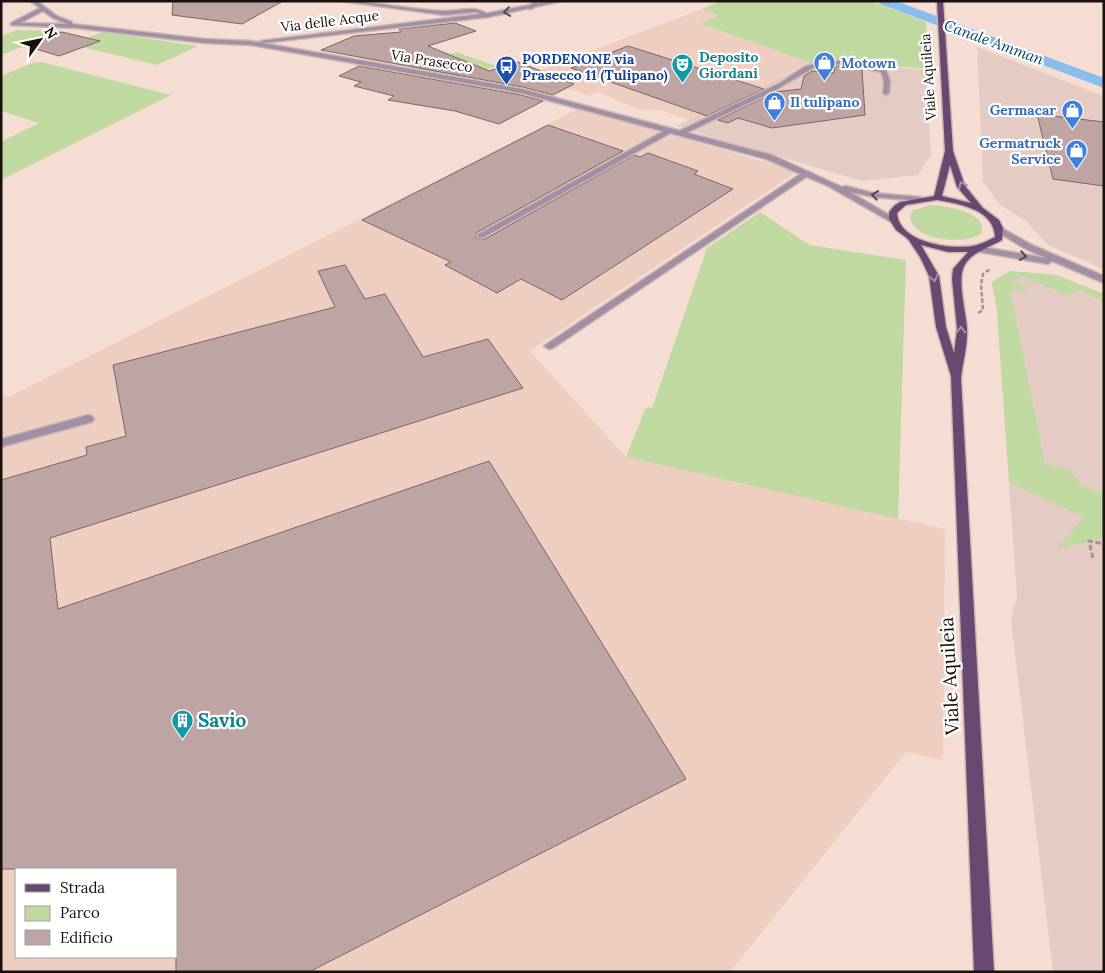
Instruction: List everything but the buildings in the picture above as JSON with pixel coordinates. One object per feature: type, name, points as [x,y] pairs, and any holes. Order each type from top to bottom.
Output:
[{"type":"main road","name":"Viale Aquileia","points":[[940,1],[949,150],[961,187],[969,198],[995,221],[1000,230],[999,238],[995,242],[977,249],[942,248],[910,236],[899,229],[894,220],[893,212],[898,206],[907,201],[920,198],[936,198],[971,206],[985,213]]},
{"type":"main road","name":"Viale Aquileia","points":[[936,198],[942,184],[949,150]]},
{"type":"main road","name":"Viale Aquileia","points":[[910,236],[925,257],[934,276],[941,327],[956,378]]},
{"type":"main road","name":"Viale Aquileia","points":[[977,249],[966,258],[958,269],[957,279],[962,329],[956,378],[984,972]]},
{"type":"street","name":"Via Prasecco","points":[[33,1],[60,20],[77,26]]},
{"type":"street","points":[[344,1],[444,13],[477,10],[487,15]]},
{"type":"street","points":[[366,1],[447,10],[444,13]]},
{"type":"street","points":[[454,12],[468,1]]},
{"type":"street","points":[[530,8],[537,1]]},
{"type":"street","name":"Via delle Acque","points":[[251,43],[487,15],[559,1]]},
{"type":"street","name":"Via Prasecco","points":[[43,9],[10,24],[77,26],[251,43],[486,84],[681,132],[769,157],[832,184],[894,220]]},
{"type":"street","points":[[444,13],[449,20]]},
{"type":"street","points":[[681,132],[785,83],[803,69],[816,65],[832,62],[866,65],[884,71],[887,81],[886,93]]},
{"type":"street","points":[[481,235],[672,130]]},
{"type":"street","points":[[549,346],[808,173]]},
{"type":"street","name":"Via Prasecco","points":[[832,184],[873,195],[920,198]]},
{"type":"street","points":[[1000,230],[1014,240],[1104,280]]},
{"type":"street","points":[[977,249],[1068,265]]},
{"type":"street","points":[[1,443],[88,419]]},
{"type":"path","points":[[1093,558],[1089,541],[1104,544]]},
{"type":"shaded area","points":[[702,9],[720,15],[702,25],[810,63],[689,120],[661,110],[640,110],[598,92],[590,96],[527,75]]},
{"type":"shaded area","points":[[977,47],[1104,96],[1104,269],[1048,245],[1026,221],[999,204],[983,181]]},
{"type":"shaded area","points":[[820,59],[925,70],[931,154],[918,175],[862,181],[676,126]]},
{"type":"shaded area","points":[[578,109],[798,171],[530,351],[626,457],[945,529],[943,760],[906,752],[730,972],[1,972],[1,394],[6,398]]},
{"type":"shaded area","points":[[1010,271],[1056,275],[1104,294],[1104,972],[1053,972],[1011,620],[1017,597],[997,311],[992,282]]},
{"type":"green space","points":[[722,1],[871,1],[926,22],[927,69],[820,59],[810,63],[701,24],[719,15],[702,9]]},
{"type":"green space","points":[[18,30],[63,31],[1,55],[1,36]]},
{"type":"green space","points":[[103,32],[198,46],[157,65],[70,44]]},
{"type":"green space","points":[[456,52],[496,66],[464,77],[412,68]]},
{"type":"green space","points":[[41,62],[171,95],[1,180],[1,142],[39,123],[1,111],[1,76],[32,63]]},
{"type":"green space","points":[[931,205],[955,208],[972,215],[978,219],[982,226],[982,233],[974,237],[952,240],[928,236],[912,224],[910,215],[914,210]]},
{"type":"green space","points":[[760,212],[809,245],[906,260],[898,519],[626,457],[646,407],[652,408],[707,248]]},
{"type":"green space","points":[[1010,271],[1056,275],[1104,294],[1104,302],[1078,289],[1068,296],[1023,276],[1011,281],[1027,288],[1028,291],[1010,290],[1045,464],[1068,469],[1082,486],[1104,494],[1104,538],[1057,549],[1084,517],[1009,482],[997,311],[992,282]]},
{"type":"waterway","name":"Canale Amman","points":[[884,1],[1104,83]]},
{"type":"place","name":"Motown","points":[[825,82]]},
{"type":"place","name":"Deposito Giordani","points":[[683,84]]},
{"type":"place","name":"PORDENONE via Prasecco 11 (Tulipano)","points":[[506,86]]},
{"type":"place","name":"Il tulipano","points":[[774,121]]},
{"type":"place","name":"Germacar","points":[[1072,129]]},
{"type":"place","name":"Germatruck Service","points":[[1077,170]]},
{"type":"place","name":"Savio","points":[[182,739]]}]
